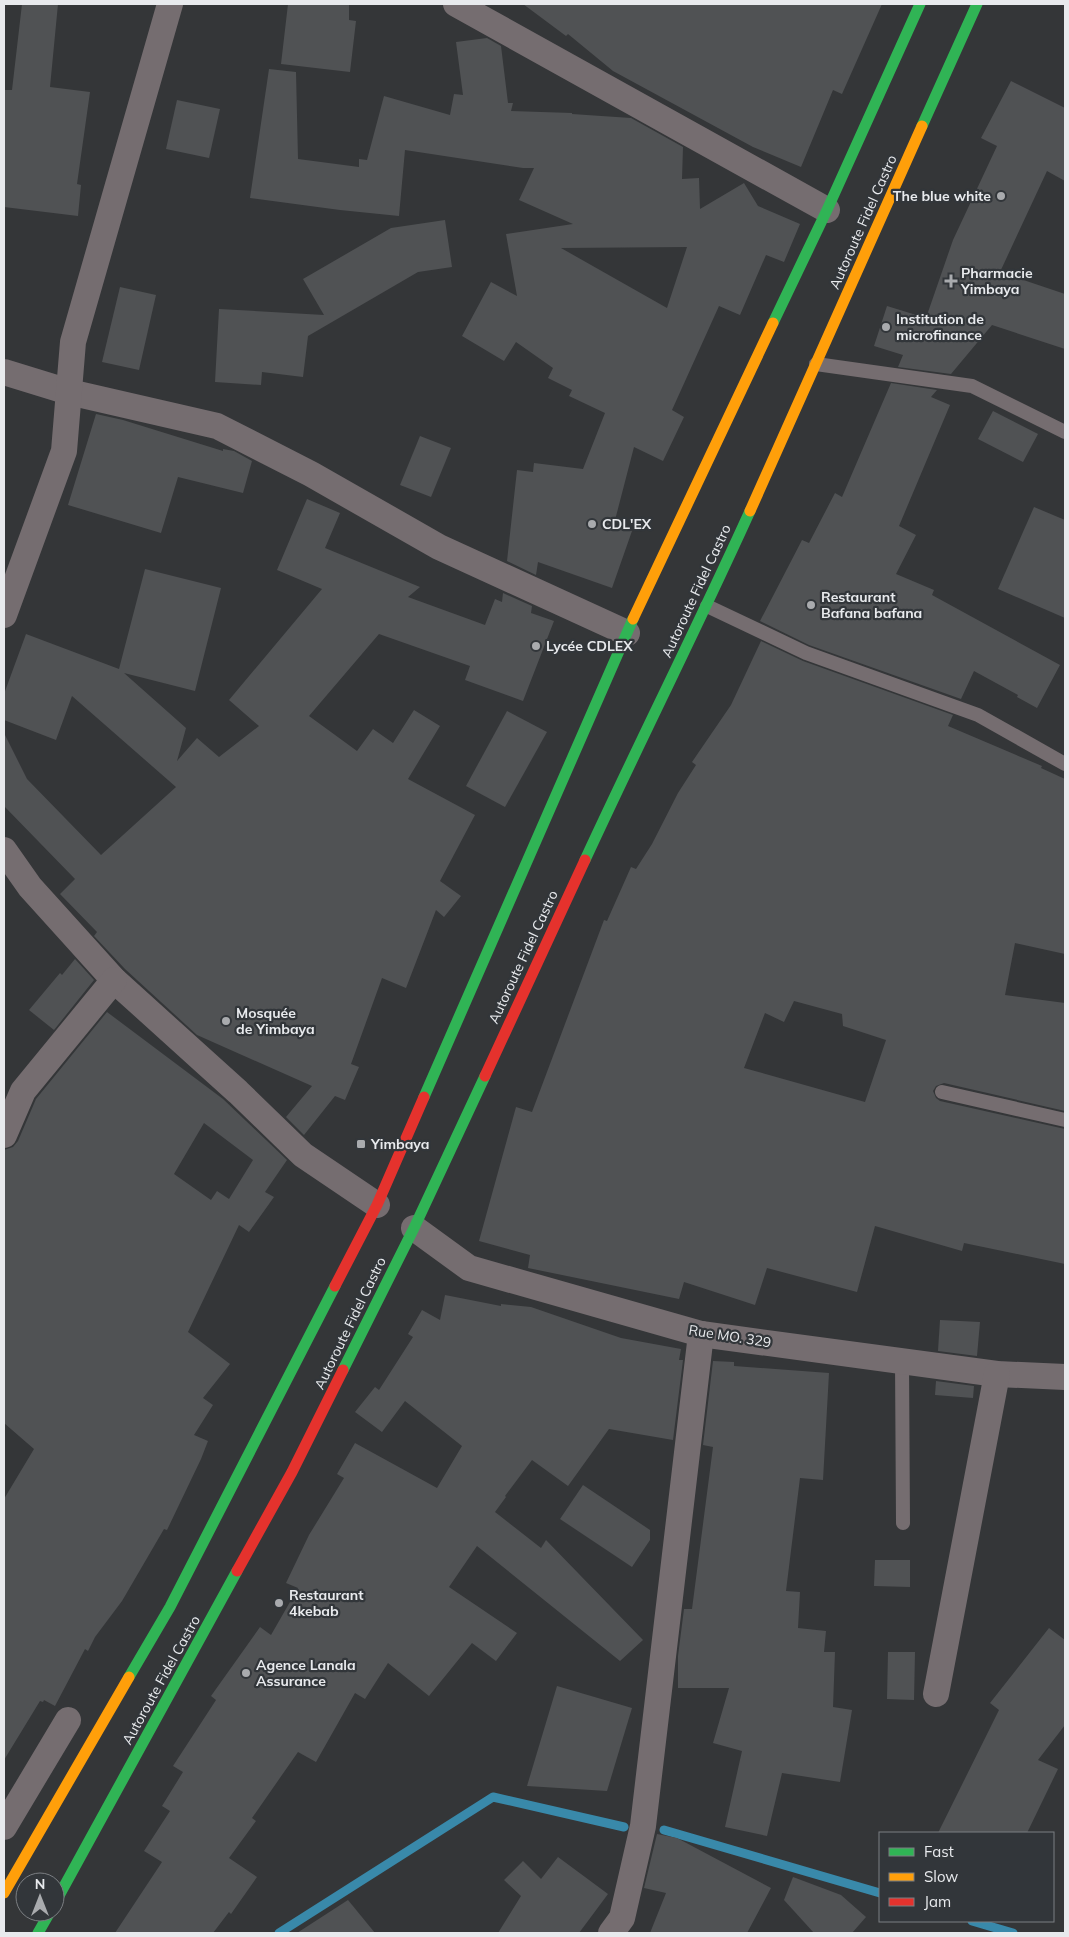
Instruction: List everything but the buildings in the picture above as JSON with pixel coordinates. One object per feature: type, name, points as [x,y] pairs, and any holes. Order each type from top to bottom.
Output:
[{"type":"highway","name":"Autoroute Fidel Castro","points":[[4,1893],[170,1607],[377,1205],[627,633],[827,210],[920,4]]},
{"type":"highway","name":"Autoroute Fidel Castro","points":[[65,1885],[292,1472],[414,1228],[630,763],[707,606],[977,4]]},
{"type":"highway","points":[[38,1933],[44,1922]]},
{"type":"street","points":[[4,614],[64,451],[73,342],[170,4]]},
{"type":"street","points":[[456,4],[827,210]]},
{"type":"street","points":[[4,372],[69,392],[217,426],[311,474],[438,547],[627,633]]},
{"type":"street","points":[[4,850],[30,887],[114,980],[238,1092],[303,1155],[377,1205]]},
{"type":"street","points":[[4,1135],[23,1090],[114,980]]},
{"type":"street","name":"Rue MO. 329","points":[[414,1228],[469,1268],[701,1334],[997,1374],[1065,1377]]},
{"type":"street","points":[[612,1933],[622,1918],[643,1826],[701,1334]]},
{"type":"street","points":[[936,1694],[997,1374]]},
{"type":"street","points":[[4,1827],[68,1720]]},
{"type":"lane","points":[[816,364],[972,386],[1065,432]]},
{"type":"lane","points":[[707,606],[806,652],[978,715],[1065,764]]},
{"type":"lane","points":[[942,1092],[1065,1120]]},
{"type":"lane","points":[[902,1361],[903,1523]]},
{"type":"waterway","points":[[279,1933],[493,1797],[624,1827]]},
{"type":"waterway","points":[[664,1830],[879,1893]]},
{"type":"waterway","points":[[975,1922],[1013,1933]]},
{"type":"traffic: fast","points":[[773,323],[827,210],[920,4]]},
{"type":"traffic: fast","points":[[922,126],[977,4]]},
{"type":"traffic: fast","points":[[585,860],[750,511]]},
{"type":"traffic: fast","points":[[424,1097],[633,619]]},
{"type":"traffic: fast","points":[[343,1370],[414,1228],[485,1076]]},
{"type":"traffic: fast","points":[[129,1677],[170,1607],[335,1286]]},
{"type":"traffic: fast","points":[[65,1885],[237,1571]]},
{"type":"traffic: fast","points":[[38,1933],[44,1922]]},
{"type":"traffic: slow","points":[[750,511],[922,126]]},
{"type":"traffic: slow","points":[[633,619],[773,323]]},
{"type":"traffic: slow","points":[[4,1893],[129,1677]]},
{"type":"traffic: jam","points":[[485,1076],[585,860]]},
{"type":"traffic: jam","points":[[335,1286],[377,1205],[424,1097]]},
{"type":"traffic: jam","points":[[237,1571],[292,1472],[343,1370]]},
{"type":"place","name":"The blue white","points":[[1001,196]]},
{"type":"place","name":"Pharmacie Yimbaya","points":[[951,281]]},
{"type":"place","name":"Institution de microfinance","points":[[886,327]]},
{"type":"place","name":"CDL'EX","points":[[592,524]]},
{"type":"place","name":"Restaurant Bafana bafana","points":[[811,605]]},
{"type":"place","name":"Lycée CDLEX","points":[[536,646]]},
{"type":"place","name":"Mosquée de Yimbaya","points":[[226,1021]]},
{"type":"place","name":"Yimbaya","points":[[361,1144]]},
{"type":"place","name":"Restaurant 4kebab","points":[[279,1603]]},
{"type":"place","name":"Agence Lanala Assurance","points":[[246,1673]]}]
